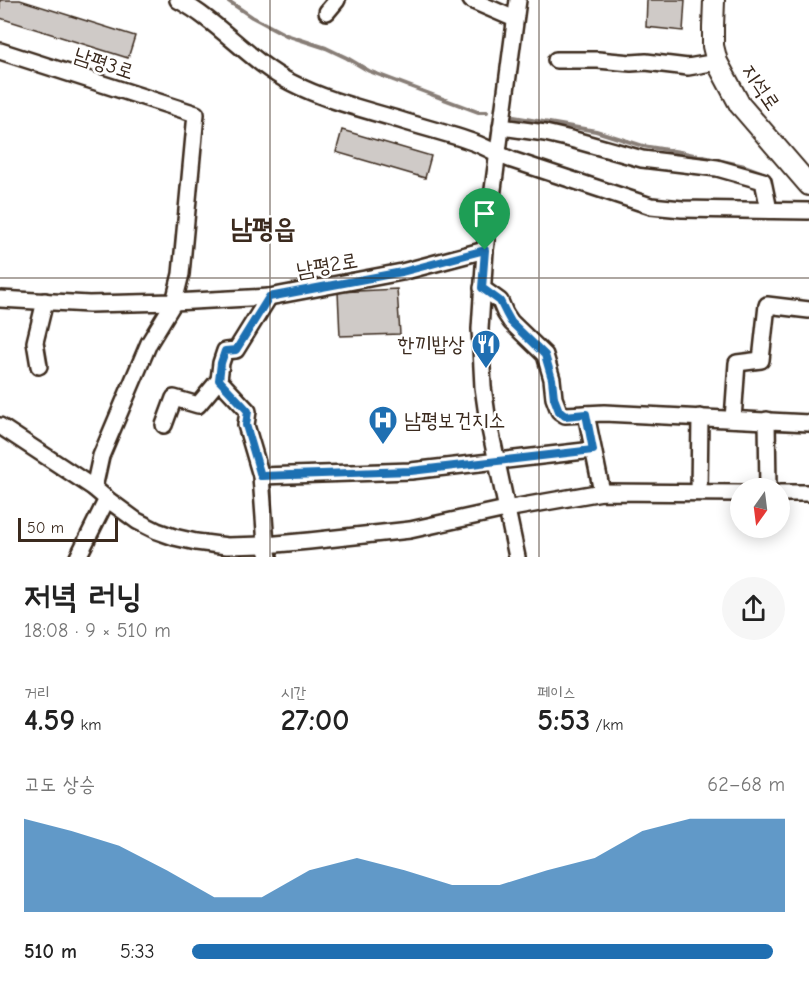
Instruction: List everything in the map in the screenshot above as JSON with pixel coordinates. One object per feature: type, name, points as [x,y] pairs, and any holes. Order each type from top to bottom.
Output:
[{"type":"main road","name":"지석로","points":[[714,0],[713,46],[717,62],[740,105],[809,185]]},
{"type":"street","points":[[178,0],[196,9],[249,55],[291,83],[332,101],[476,143],[497,154],[651,206],[682,209],[809,212]]},
{"type":"street","points":[[471,0],[515,19]]},
{"type":"street","points":[[517,557],[487,415],[480,328],[485,250],[518,0]]},
{"type":"street","name":"남평3로","points":[[0,51],[196,114],[181,274],[174,302]]},
{"type":"street","points":[[556,60],[646,62],[688,67],[717,62]]},
{"type":"street","points":[[501,127],[545,133],[642,159],[717,168],[763,181],[769,210]]},
{"type":"street","name":"남평2로","points":[[0,299],[89,303],[174,302],[269,297],[402,272],[485,250]]},
{"type":"street","points":[[482,288],[500,301],[511,322],[545,355],[552,379],[554,398],[559,411],[565,416],[604,413],[809,423]]},
{"type":"street","points":[[164,425],[174,398],[198,405],[219,380],[225,351],[236,350],[269,297]]},
{"type":"street","points":[[39,366],[35,342],[45,301]]},
{"type":"street","points":[[94,488],[101,456],[149,343],[174,302]]},
{"type":"street","points":[[733,419],[737,363],[761,360],[767,304],[809,310]]},
{"type":"street","points":[[219,380],[248,411],[246,425],[261,476],[267,551]]},
{"type":"street","points":[[586,414],[602,492]]},
{"type":"street","points":[[699,492],[700,417]]},
{"type":"street","points":[[767,420],[768,478]]},
{"type":"street","points":[[0,426],[94,488],[137,521],[157,531],[174,537],[267,551],[410,530],[506,509],[602,492],[730,493]]},
{"type":"street","points":[[261,476],[411,471],[593,450]]},
{"type":"street","points":[[790,494],[809,493]]},
{"type":"street","points":[[78,557],[107,499]]},
{"type":"building","points":[[0,0],[20,0],[135,36],[128,58],[0,18]]},
{"type":"building","points":[[647,0],[685,0],[683,31],[646,27]]},
{"type":"building","points":[[342,130],[431,156],[425,178],[336,152]]},
{"type":"building","points":[[397,289],[400,334],[340,336],[338,292]]},
{"type":"waterway","points":[[227,0],[252,17],[286,35],[326,48],[369,71],[478,112],[487,112]]},
{"type":"waterway","points":[[514,117],[596,131],[643,146],[745,166],[761,172]]},
{"type":"place","name":"한끼밥상","points":[[486,370]]},
{"type":"place","name":"남평보건지소","points":[[383,446]]},
{"type":"district","name":"남평읍","points":[[263,228]]},
{"type":"route","points":[[485,250],[482,288],[500,301],[511,322],[545,355],[559,411],[565,416],[586,414],[593,450],[411,471],[261,476],[246,425],[248,411],[219,380],[225,351],[236,350],[269,297],[402,272],[485,250]]}]
